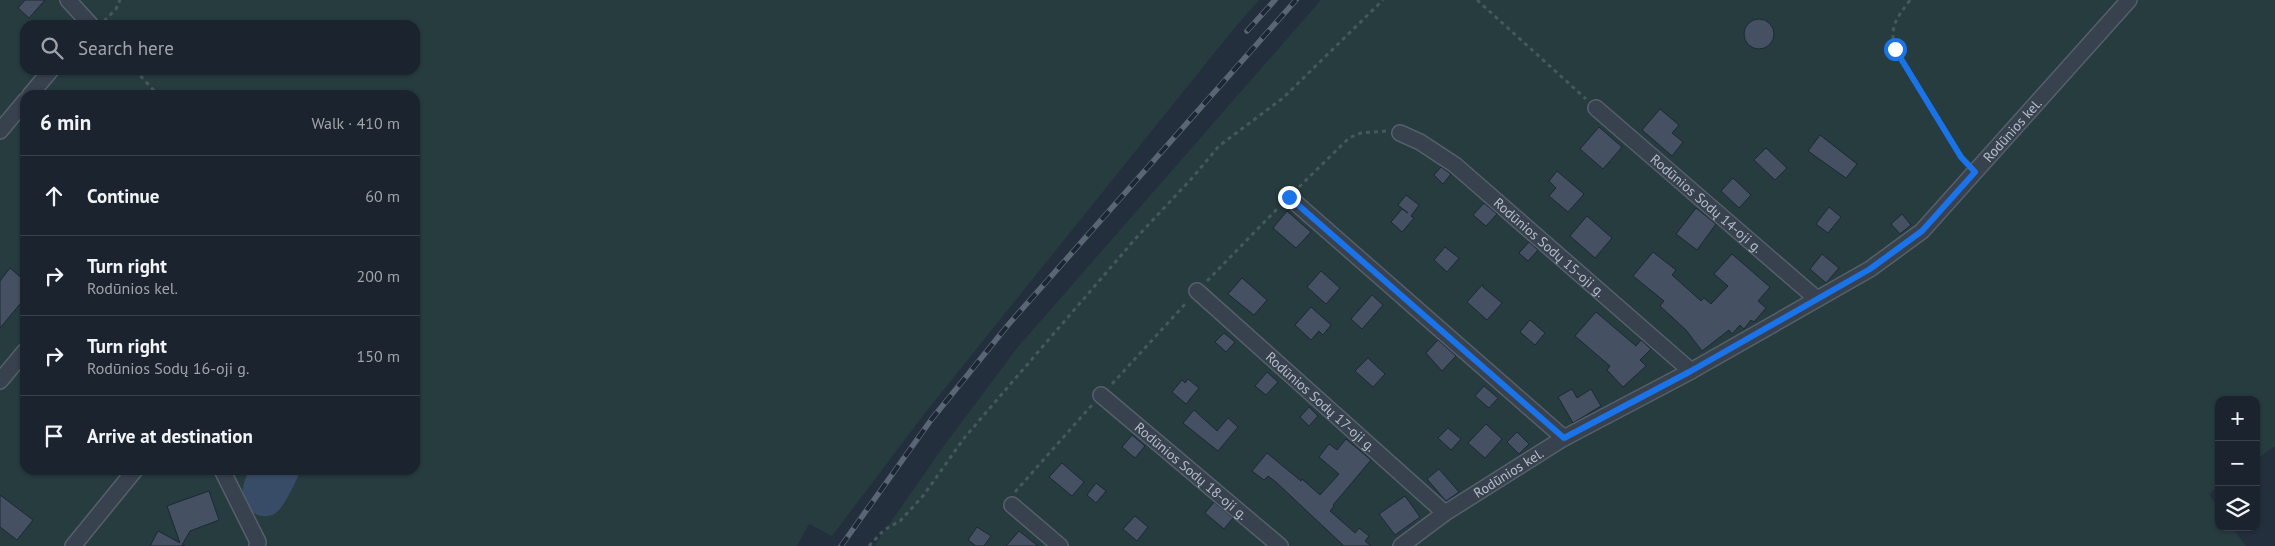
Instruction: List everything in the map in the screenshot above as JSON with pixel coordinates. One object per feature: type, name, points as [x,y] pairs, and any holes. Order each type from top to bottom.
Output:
[{"type":"street","points":[[68,0],[87,20]]},
{"type":"street","name":"Rodūnios kel.","points":[[1401,546],[1445,513],[1564,438],[1691,371],[1870,269],[1904,246],[1922,231],[2129,0]]},
{"type":"street","points":[[34,90],[47,75]]},
{"type":"street","points":[[0,131],[20,107]]},
{"type":"street","name":"Rodūnios Sodų 14-oji g.","points":[[1596,108],[1817,299]]},
{"type":"street","name":"Rodūnios Sodų 15-oji g.","points":[[1400,133],[1420,142],[1455,165],[1691,371]]},
{"type":"street","points":[[1289,197],[1564,438]]},
{"type":"street","name":"Rodūnios Sodų 17-oji g.","points":[[1197,291],[1445,513]]},
{"type":"street","points":[[0,382],[20,357]]},
{"type":"street","name":"Rodūnios Sodų 18-oji g.","points":[[1101,395],[1280,546]]},
{"type":"street","points":[[73,546],[131,475]]},
{"type":"street","points":[[224,475],[254,534],[257,546]]},
{"type":"street","points":[[1012,505],[1060,546]]},
{"type":"path","points":[[105,20],[116,9],[120,0]]},
{"type":"path","points":[[869,546],[884,530],[900,521],[922,496],[965,437],[1136,238],[1193,178],[1219,146],[1283,98],[1383,0]]},
{"type":"path","points":[[1477,0],[1596,108]]},
{"type":"path","points":[[1910,0],[1895,22],[1891,36],[1895,49],[1961,157],[1975,172]]},
{"type":"path","points":[[140,75],[153,90]]},
{"type":"green space","points":[[0,0],[1259,0],[1232,31],[925,413],[832,536],[809,524],[797,546],[0,546]]},
{"type":"green space","points":[[1321,0],[2275,0],[2275,446],[2260,457],[2260,396],[2215,396],[2215,489],[2209,494],[2215,502],[2215,531],[2235,531],[2246,546],[874,546],[943,447],[1017,348]]},
{"type":"water","points":[[247,475],[299,475],[281,507],[274,514],[268,516],[253,513],[245,505],[243,488]]},
{"type":"building","points":[[25,0],[45,0],[29,18],[18,8]]},
{"type":"building","points":[[1759,19],[1770,23],[1774,34],[1770,45],[1759,49],[1748,45],[1744,34],[1748,23]]},
{"type":"building","points":[[1660,109],[1679,125],[1672,133],[1683,142],[1672,156],[1642,130]]},
{"type":"building","points":[[1599,127],[1622,147],[1603,169],[1580,149]]},
{"type":"building","points":[[1820,135],[1857,164],[1846,178],[1808,151]]},
{"type":"building","points":[[1766,148],[1787,168],[1775,180],[1754,160]]},
{"type":"building","points":[[1441,167],[1451,174],[1443,184],[1434,175]]},
{"type":"building","points":[[1557,171],[1584,194],[1568,212],[1549,196],[1556,188],[1549,181]]},
{"type":"building","points":[[1733,178],[1751,195],[1739,208],[1721,191]]},
{"type":"building","points":[[1406,195],[1419,205],[1411,216],[1414,218],[1402,232],[1391,222],[1402,209],[1408,213],[1398,205]]},
{"type":"building","points":[[1484,203],[1497,214],[1486,226],[1473,215]]},
{"type":"building","points":[[1829,207],[1841,217],[1828,233],[1816,224]]},
{"type":"building","points":[[1696,208],[1716,224],[1697,250],[1676,234]]},
{"type":"building","points":[[1287,211],[1311,232],[1296,248],[1273,228]]},
{"type":"building","points":[[1902,214],[1911,225],[1900,234],[1891,224]]},
{"type":"building","points":[[1587,216],[1612,238],[1595,258],[1570,236]]},
{"type":"building","points":[[1529,242],[1538,250],[1528,261],[1519,253]]},
{"type":"building","points":[[1445,247],[1459,258],[1447,272],[1434,260]]},
{"type":"building","points":[[1653,252],[1676,270],[1672,275],[1701,301],[1704,298],[1711,304],[1728,286],[1714,274],[1732,254],[1770,287],[1758,301],[1766,308],[1754,322],[1751,320],[1744,329],[1740,325],[1732,334],[1729,330],[1702,351],[1686,330],[1660,306],[1664,301],[1633,276]]},
{"type":"building","points":[[1822,254],[1839,268],[1826,283],[1810,269]]},
{"type":"building","points":[[10,268],[20,277],[20,304],[0,328],[0,281]]},
{"type":"building","points":[[1321,271],[1340,288],[1326,304],[1307,287]]},
{"type":"building","points":[[1242,278],[1267,300],[1254,315],[1228,294]]},
{"type":"building","points":[[1483,284],[1483,287],[1502,303],[1487,320],[1467,302]]},
{"type":"building","points":[[1372,295],[1383,305],[1362,329],[1351,319]]},
{"type":"building","points":[[1311,307],[1331,325],[1323,335],[1319,331],[1311,340],[1295,325]]},
{"type":"building","points":[[1596,312],[1636,346],[1641,340],[1651,349],[1640,360],[1646,366],[1623,387],[1607,370],[1610,366],[1575,336]]},
{"type":"building","points":[[1530,320],[1545,333],[1535,345],[1520,332]]},
{"type":"building","points":[[1224,333],[1235,342],[1226,352],[1215,342]]},
{"type":"building","points":[[1438,340],[1456,356],[1442,371],[1426,353]]},
{"type":"building","points":[[1368,358],[1385,374],[1373,387],[1355,371]]},
{"type":"building","points":[[1267,372],[1278,382],[1266,395],[1255,386]]},
{"type":"building","points":[[1188,379],[1199,388],[1186,404],[1172,392],[1182,380],[1185,383]]},
{"type":"building","points":[[1484,386],[1498,398],[1489,408],[1475,396]]},
{"type":"building","points":[[1572,389],[1577,398],[1591,389],[1601,406],[1573,423],[1558,397]]},
{"type":"building","points":[[1309,407],[1318,416],[1309,426],[1300,417]]},
{"type":"building","points":[[1194,410],[1217,431],[1228,418],[1238,427],[1218,451],[1183,423]]},
{"type":"building","points":[[1486,424],[1502,439],[1485,458],[1468,443]]},
{"type":"building","points":[[1448,428],[1461,439],[1451,450],[1438,438]]},
{"type":"building","points":[[1517,432],[1529,444],[1519,454],[1507,442]]},
{"type":"building","points":[[1132,435],[1145,446],[1135,458],[1122,447]]},
{"type":"building","points":[[1346,439],[1371,460],[1330,511],[1355,533],[1359,528],[1369,536],[1365,541],[1371,546],[1344,546],[1276,482],[1268,476],[1264,480],[1252,471],[1267,453],[1320,495],[1339,474],[1319,457],[1329,444],[1337,450]]},
{"type":"building","points":[[1062,463],[1084,482],[1072,496],[1049,477]]},
{"type":"building","points":[[1439,469],[1459,492],[1446,501],[1427,479]]},
{"type":"building","points":[[1096,483],[1106,491],[1096,503],[1087,495]]},
{"type":"building","points":[[209,491],[219,520],[190,531],[182,545],[185,546],[150,546],[158,531],[180,543],[167,506]]},
{"type":"building","points":[[0,495],[33,520],[17,540],[0,527]]},
{"type":"building","points":[[1405,496],[1420,517],[1395,535],[1379,514]]},
{"type":"building","points":[[1214,502],[1233,518],[1224,529],[1205,513]]},
{"type":"building","points":[[1135,516],[1148,527],[1137,541],[1123,529]]},
{"type":"building","points":[[977,527],[991,536],[984,546],[976,546],[968,540]]},
{"type":"building","points":[[1019,531],[1038,546],[1006,546]]},
{"type":"railway","points":[[1247,31],[1275,0]]},
{"type":"railway","points":[[841,546],[931,420],[1008,325],[1296,0]]},
{"type":"route","points":[[1289,197],[1564,438],[1691,371],[1870,269],[1898,251],[1922,231],[1975,172],[1961,157],[1895,49]]}]
